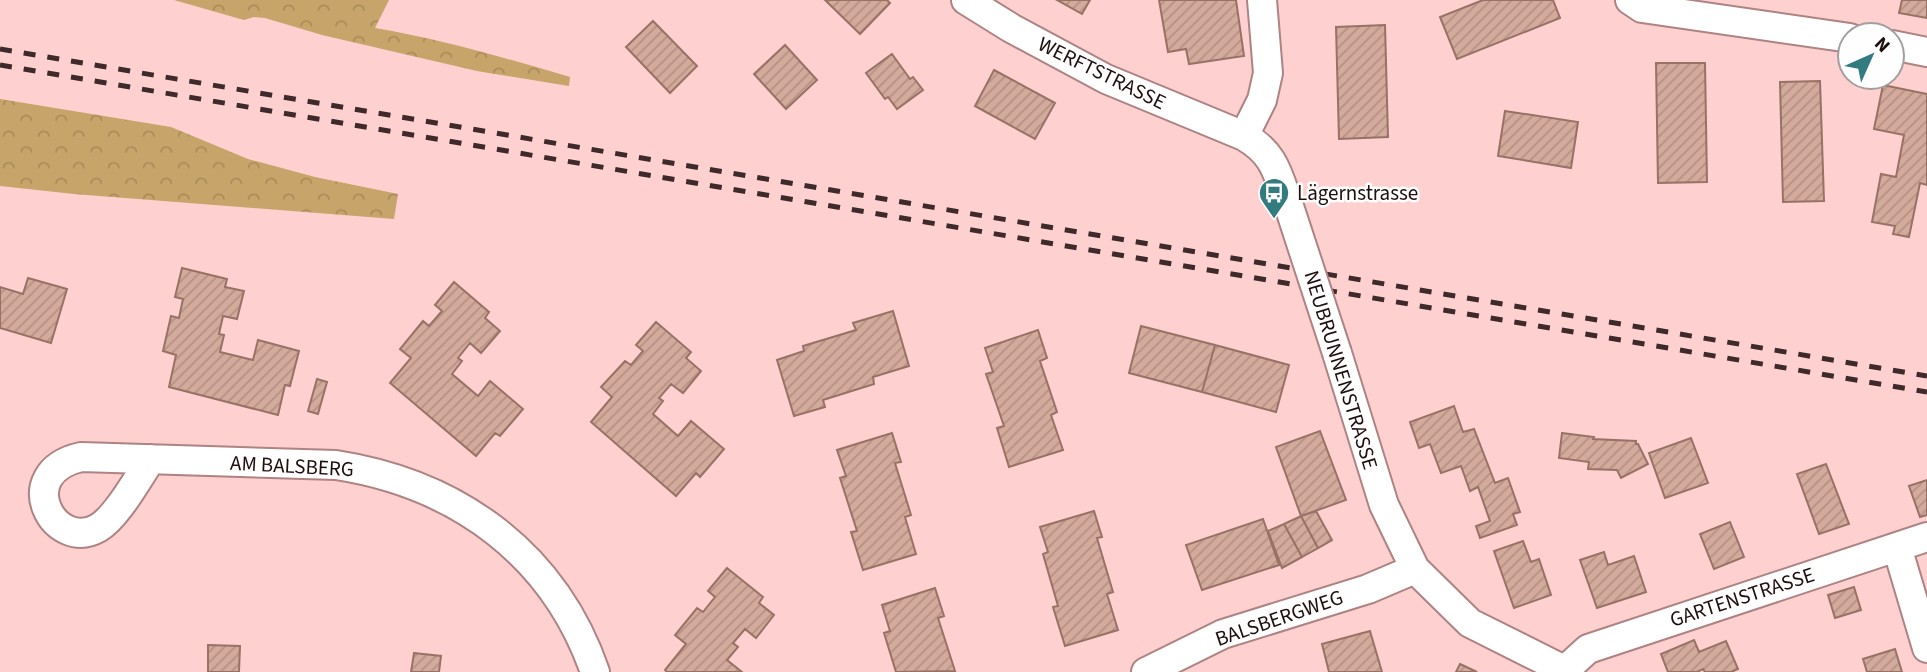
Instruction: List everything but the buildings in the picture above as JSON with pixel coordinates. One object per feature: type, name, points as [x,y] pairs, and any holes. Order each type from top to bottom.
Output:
[{"type":"street","name":"WERFTSTRASSE","points":[[966,0],[1011,28],[1106,79],[1244,136]]},
{"type":"street","points":[[1244,136],[1262,100],[1268,73],[1262,0]]},
{"type":"street","points":[[1630,0],[1643,8],[1836,36]]},
{"type":"street","points":[[1906,48],[1927,52]]},
{"type":"street","name":"NEUBRUNNENSTRASSE","points":[[1244,136],[1257,143],[1273,163],[1338,354],[1384,505],[1415,569],[1470,623],[1566,671]]},
{"type":"street","name":"AM BALSBERG","points":[[151,459],[336,465],[393,477],[432,491],[465,510],[519,551],[562,604],[584,644],[595,672]]},
{"type":"street","name":"GARTENSTRASSE","points":[[1566,671],[1588,649],[1927,537]]},
{"type":"street","points":[[1897,547],[1927,648]]},
{"type":"street","name":"BALSBERGWEG","points":[[1146,672],[1223,634],[1368,589],[1415,569]]},
{"type":"green space","points":[[174,0],[389,0],[375,28],[449,43],[570,77],[569,86],[477,71],[322,35],[265,18],[244,20]]},
{"type":"green space","points":[[0,99],[171,127],[248,159],[315,177],[398,194],[394,219],[0,186]]},
{"type":"railway","points":[[0,49],[1927,376]]},
{"type":"railway","points":[[0,65],[1927,392]]},
{"type":"place","name":"Lägernstrasse","points":[[1274,220]]}]
